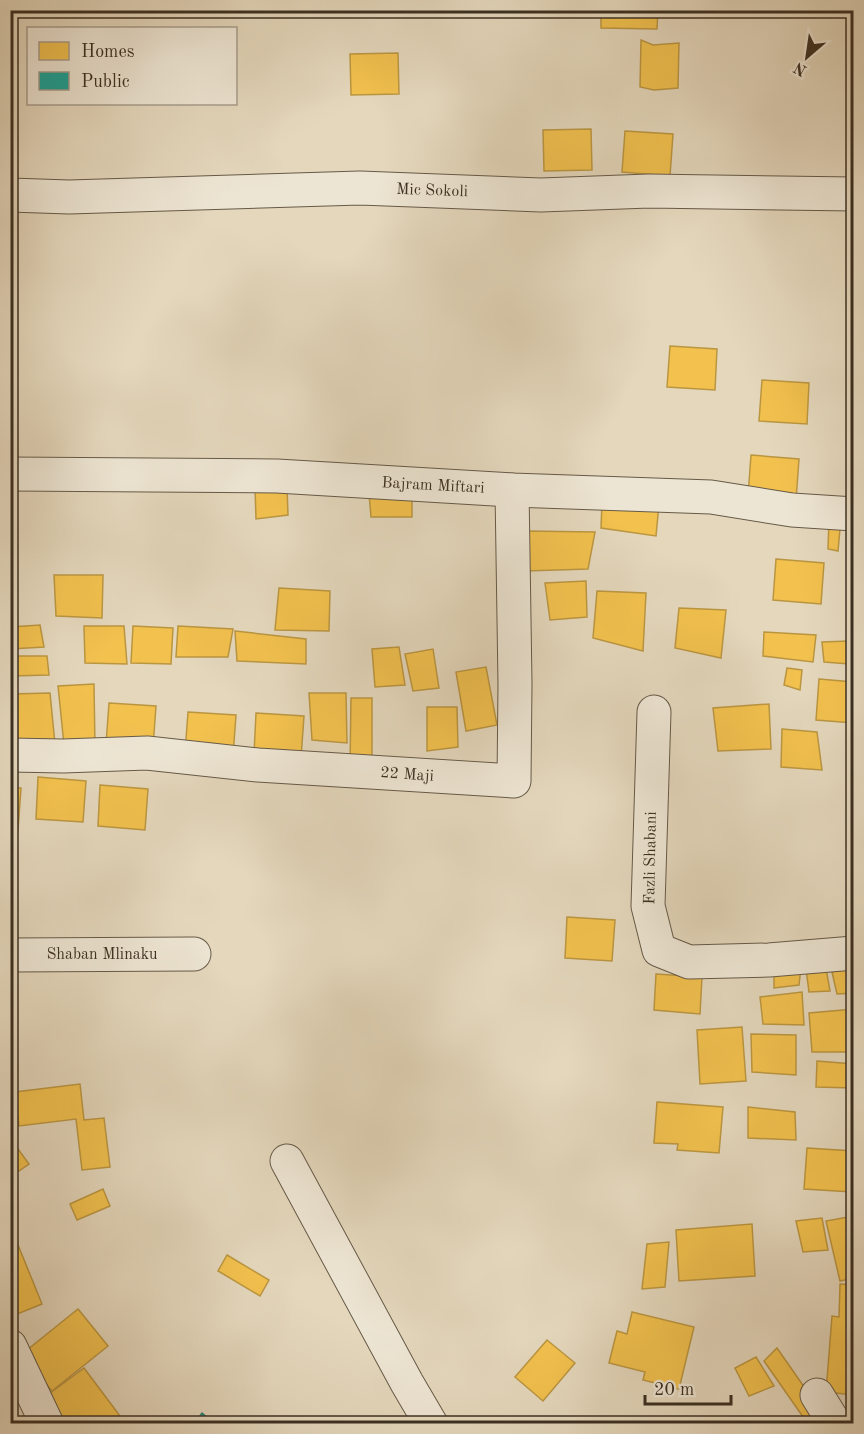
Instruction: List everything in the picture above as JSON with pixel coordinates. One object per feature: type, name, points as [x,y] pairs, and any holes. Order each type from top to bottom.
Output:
[{"type":"street","name":"Mic Sokoli","points":[[10,195],[81,197],[360,189],[541,195],[649,191],[854,194]]},
{"type":"street","name":"Bajram Miftari","points":[[10,474],[277,476],[512,490],[711,497],[792,510],[854,514]]},
{"type":"street","name":"22 Maji","points":[[10,755],[147,753],[258,765],[514,781],[512,490]]},
{"type":"street","name":"Fazli Shabani","points":[[654,712],[648,906],[659,950],[689,962],[769,960],[854,953]]},
{"type":"street","name":"Shaban Mlinaku","points":[[10,955],[194,954]]},
{"type":"street","points":[[287,1161],[431,1424]]},
{"type":"street","points":[[10,1346],[47,1424]]},
{"type":"street","points":[[817,1395],[835,1424]]},
{"type":"building: Homes","points":[[601,10],[658,10],[657,29],[601,28]]},
{"type":"building: Homes","points":[[641,40],[653,45],[679,43],[678,88],[654,90],[640,87]]},
{"type":"building: Homes","points":[[398,53],[399,94],[351,95],[350,54]]},
{"type":"building: Homes","points":[[591,129],[592,170],[544,171],[543,130]]},
{"type":"building: Homes","points":[[625,131],[673,134],[670,176],[622,172]]},
{"type":"building: Homes","points":[[670,346],[717,349],[715,390],[667,387]]},
{"type":"building: Homes","points":[[762,380],[809,383],[807,424],[759,421]]},
{"type":"building: Homes","points":[[751,455],[799,459],[796,500],[748,496]]},
{"type":"building: Homes","points":[[287,486],[288,515],[256,519],[255,487]]},
{"type":"building: Homes","points":[[369,493],[412,494],[412,517],[371,517]]},
{"type":"building: Homes","points":[[602,502],[659,504],[656,536],[601,528]]},
{"type":"building: Homes","points":[[829,519],[840,529],[838,551],[828,549]]},
{"type":"building: Homes","points":[[525,531],[595,532],[588,569],[525,571]]},
{"type":"building: Homes","points":[[776,559],[824,563],[821,604],[773,600]]},
{"type":"building: Homes","points":[[54,575],[103,575],[102,618],[56,616]]},
{"type":"building: Homes","points":[[586,581],[587,617],[550,620],[545,583]]},
{"type":"building: Homes","points":[[279,588],[330,591],[329,631],[275,630]]},
{"type":"building: Homes","points":[[597,591],[646,593],[643,651],[593,638]]},
{"type":"building: Homes","points":[[679,608],[726,610],[721,658],[675,648]]},
{"type":"building: Homes","points":[[40,625],[44,647],[10,649],[10,627]]},
{"type":"building: Homes","points":[[84,626],[124,626],[127,664],[85,663]]},
{"type":"building: Homes","points":[[133,626],[173,628],[171,664],[131,663]]},
{"type":"building: Homes","points":[[178,626],[233,629],[228,657],[176,657]]},
{"type":"building: Homes","points":[[235,631],[306,639],[306,664],[237,661]]},
{"type":"building: Homes","points":[[764,632],[816,635],[813,662],[763,656]]},
{"type":"building: Homes","points":[[849,641],[849,664],[824,662],[822,642]]},
{"type":"building: Homes","points":[[399,647],[405,685],[375,687],[372,649]]},
{"type":"building: Homes","points":[[433,649],[439,688],[413,691],[405,654]]},
{"type":"building: Homes","points":[[10,656],[47,656],[49,675],[11,676]]},
{"type":"building: Homes","points":[[486,667],[497,725],[466,731],[456,672]]},
{"type":"building: Homes","points":[[787,668],[802,670],[800,690],[784,685]]},
{"type":"building: Homes","points":[[819,679],[854,682],[854,723],[816,720]]},
{"type":"building: Homes","points":[[94,684],[95,747],[64,745],[58,686]]},
{"type":"building: Homes","points":[[50,693],[55,744],[10,742],[10,694]]},
{"type":"building: Homes","points":[[309,693],[346,693],[347,743],[312,740]]},
{"type":"building: Homes","points":[[351,698],[372,698],[372,767],[350,766]]},
{"type":"building: Homes","points":[[109,703],[156,706],[153,747],[106,744]]},
{"type":"building: Homes","points":[[769,704],[771,749],[718,751],[713,708]]},
{"type":"building: Homes","points":[[427,707],[457,707],[458,747],[427,751]]},
{"type":"building: Homes","points":[[188,712],[236,715],[233,756],[185,753]]},
{"type":"building: Homes","points":[[256,713],[304,716],[301,758],[254,754]]},
{"type":"building: Homes","points":[[782,729],[817,732],[822,770],[781,767]]},
{"type":"building: Homes","points":[[38,777],[86,781],[83,822],[36,819]]},
{"type":"building: Homes","points":[[100,785],[148,789],[145,830],[98,826]]},
{"type":"building: Homes","points":[[10,788],[21,788],[18,830],[10,829]]},
{"type":"building: Homes","points":[[567,917],[615,920],[612,961],[565,958]]},
{"type":"building: Homes","points":[[801,967],[799,985],[774,988],[774,968]]},
{"type":"building: Homes","points":[[826,968],[830,991],[809,992],[806,969]]},
{"type":"building: Homes","points":[[854,968],[854,993],[837,994],[832,972]]},
{"type":"building: Homes","points":[[656,974],[702,977],[700,1014],[654,1010]]},
{"type":"building: Homes","points":[[802,992],[804,1025],[763,1024],[760,997]]},
{"type":"building: Homes","points":[[854,1009],[854,1052],[812,1052],[809,1013]]},
{"type":"building: Homes","points":[[742,1027],[746,1081],[700,1084],[697,1030]]},
{"type":"building: Homes","points":[[751,1034],[796,1035],[796,1075],[752,1072]]},
{"type":"building: Homes","points":[[817,1061],[854,1064],[854,1088],[816,1087]]},
{"type":"building: Homes","points":[[80,1084],[84,1120],[104,1118],[110,1167],[82,1170],[76,1119],[19,1126],[15,1092]]},
{"type":"building: Homes","points":[[657,1102],[723,1107],[719,1153],[677,1150],[678,1144],[654,1143]]},
{"type":"building: Homes","points":[[748,1107],[795,1112],[796,1140],[748,1138]]},
{"type":"building: Homes","points":[[10,1138],[29,1164],[10,1177]]},
{"type":"building: Homes","points":[[807,1148],[854,1151],[852,1192],[804,1189]]},
{"type":"building: Homes","points":[[103,1189],[110,1206],[77,1220],[70,1204]]},
{"type":"building: Homes","points":[[854,1216],[854,1278],[840,1281],[826,1221]]},
{"type":"building: Homes","points":[[822,1218],[828,1250],[803,1252],[796,1221]]},
{"type":"building: Homes","points":[[752,1224],[755,1276],[679,1281],[676,1230]]},
{"type":"building: Homes","points":[[16,1240],[42,1304],[10,1317],[10,1242]]},
{"type":"building: Homes","points":[[669,1242],[665,1287],[642,1289],[647,1244]]},
{"type":"building: Homes","points":[[227,1255],[269,1280],[260,1296],[218,1271]]},
{"type":"building: Homes","points":[[840,1284],[854,1285],[854,1395],[826,1392],[832,1316],[839,1317]]},
{"type":"building: Homes","points":[[78,1309],[108,1346],[52,1391],[22,1354]]},
{"type":"building: Homes","points":[[632,1312],[694,1327],[679,1389],[643,1380],[645,1372],[609,1363],[617,1331],[627,1334]]},
{"type":"building: Homes","points":[[547,1340],[575,1363],[543,1401],[515,1377]]},
{"type":"building: Homes","points":[[777,1348],[830,1424],[808,1424],[764,1361]]},
{"type":"building: Homes","points":[[756,1357],[774,1386],[749,1396],[735,1368]]},
{"type":"building: Homes","points":[[84,1368],[126,1424],[60,1424],[42,1399]]},
{"type":"building: Public","points":[[202,1413],[215,1424],[194,1424]]}]
